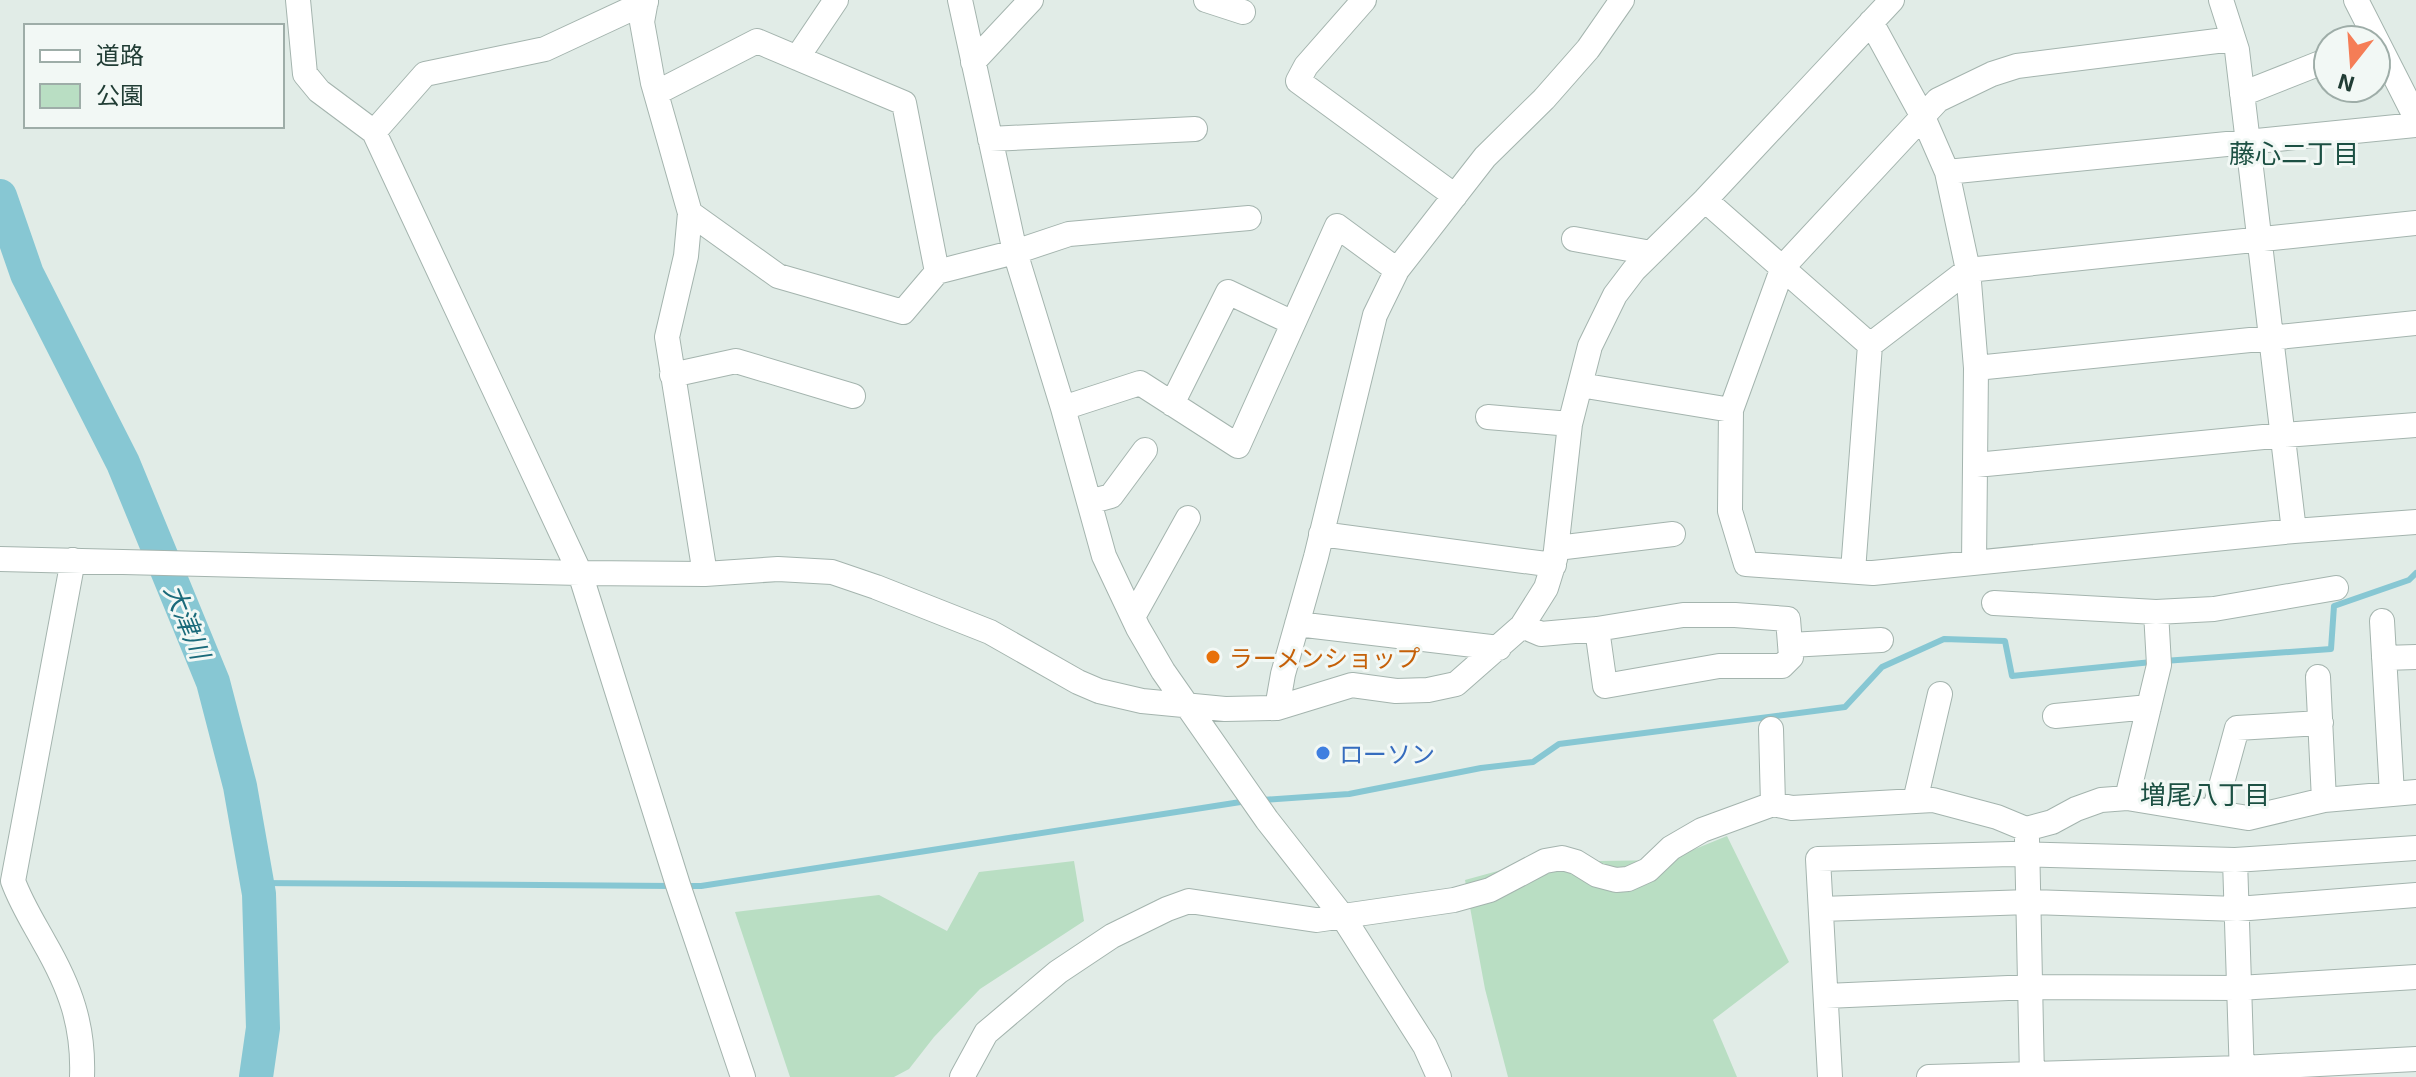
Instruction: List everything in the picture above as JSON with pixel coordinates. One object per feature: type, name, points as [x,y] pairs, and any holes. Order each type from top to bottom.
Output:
[{"type":"street","points":[[298,0],[305,74],[319,91],[374,132],[580,573],[678,885],[743,1077]]},
{"type":"street","points":[[797,58],[836,0]]},
{"type":"street","points":[[960,0],[1015,252],[1104,556],[1163,671],[1267,820],[1343,917],[1425,1046],[1439,1077]]},
{"type":"street","points":[[973,62],[1031,0]]},
{"type":"street","points":[[1206,0],[1243,12]]},
{"type":"street","points":[[1364,0],[1306,66],[1298,81],[1455,196]]},
{"type":"street","points":[[1277,708],[1283,674],[1375,315],[1397,270],[1485,157],[1544,99],[1588,49],[1622,0]]},
{"type":"street","points":[[0,559],[580,573],[705,574],[778,569],[832,572],[990,632],[1099,691],[1142,701],[1225,709],[1277,708],[1352,685],[1396,691],[1428,690],[1456,684],[1522,626],[1546,588],[1555,556],[1570,424],[1590,346],[1615,295],[1651,253],[1705,200],[1892,0]]},
{"type":"street","points":[[2221,0],[2233,39],[2242,94],[2294,531]]},
{"type":"street","points":[[2356,0],[2368,24]]},
{"type":"street","points":[[374,132],[425,74],[545,49],[646,1]]},
{"type":"street","points":[[646,1],[642,22],[656,93],[690,213],[686,256],[667,337],[705,574]]},
{"type":"street","points":[[1871,22],[1923,117],[1947,172],[1968,270],[1976,368],[1974,563]]},
{"type":"street","points":[[2233,39],[2017,66],[1992,74],[1938,100],[1783,267],[1731,410],[1730,511],[1746,564],[1873,573],[2294,531],[2416,522]]},
{"type":"street","points":[[656,93],[757,41],[904,103],[937,272]]},
{"type":"street","points":[[2242,94],[2312,66]]},
{"type":"street","points":[[2392,72],[2416,118]]},
{"type":"street","points":[[1947,172],[2416,125]]},
{"type":"street","points":[[990,139],[1195,129]]},
{"type":"street","points":[[1705,200],[1870,345]]},
{"type":"street","points":[[690,213],[778,276],[903,312],[937,272],[1069,234],[1249,218]]},
{"type":"street","points":[[1853,571],[1870,345],[1968,270],[2416,223]]},
{"type":"street","points":[[1063,408],[1140,383],[1238,446],[1337,226],[1397,270]]},
{"type":"street","points":[[1574,239],[1651,253]]},
{"type":"street","points":[[1172,404],[1228,292],[1293,323]]},
{"type":"street","points":[[1976,368],[2416,323]]},
{"type":"street","points":[[672,375],[736,361],[853,396]]},
{"type":"street","points":[[1580,385],[1731,410]]},
{"type":"street","points":[[1488,417],[1570,424]]},
{"type":"street","points":[[1976,465],[2416,425]]},
{"type":"street","points":[[1089,502],[1111,496],[1145,450]]},
{"type":"street","points":[[1133,617],[1188,518]]},
{"type":"street","points":[[1321,534],[1555,556],[1673,534]]},
{"type":"street","points":[[80,560],[13,881],[20,900],[63,977],[75,1008],[83,1047],[82,1077]]},
{"type":"street","points":[[1994,603],[2156,612],[2214,609],[2336,588]]},
{"type":"street","points":[[2127,798],[2159,665],[2156,612]]},
{"type":"street","points":[[1522,626],[1541,634],[1597,629],[1683,615],[1788,619],[1791,657],[1782,666],[1719,666],[1605,686],[1597,629]]},
{"type":"street","points":[[962,1077],[986,1033],[1058,972],[1112,936],[1189,901],[1316,920],[1454,900],[1490,890],[1545,861],[1562,858],[1609,879],[1637,877],[1671,848],[1702,830],[1773,804],[1792,808],[1933,800],[1997,817],[2026,829],[2052,822],[2101,800],[2127,798],[2248,818],[2324,800],[2404,793],[2384,658],[2382,621]]},
{"type":"street","points":[[1297,624],[1499,648]]},
{"type":"street","points":[[1790,645],[1881,640]]},
{"type":"street","points":[[2384,658],[2416,657]]},
{"type":"street","points":[[2318,677],[2324,800]]},
{"type":"street","points":[[1915,801],[1940,694]]},
{"type":"street","points":[[2055,716],[2149,707]]},
{"type":"street","points":[[2214,812],[2237,728],[2321,723]]},
{"type":"street","points":[[1771,729],[1773,804]]},
{"type":"street","points":[[2026,829],[2032,1075]]},
{"type":"street","points":[[1830,1077],[1818,859],[2028,854],[2235,860],[2416,848]]},
{"type":"street","points":[[2235,860],[2242,1072]]},
{"type":"street","points":[[1821,909],[2029,902],[2237,909],[2416,895]]},
{"type":"street","points":[[1826,996],[2031,987],[2239,988],[2416,977]]},
{"type":"street","points":[[1929,1077],[2242,1072],[2416,1059]]},
{"type":"green space","points":[[1727,836],[1789,962],[1713,1020],[1737,1077],[1508,1077],[1485,989],[1465,880],[1531,862],[1668,860]]},
{"type":"green space","points":[[1074,861],[1084,921],[980,989],[934,1037],[909,1069],[894,1077],[790,1077],[735,912],[879,895],[947,931],[979,872]]},
{"type":"waterway","name":"大津川","points":[[0,196],[27,274],[123,463],[213,682],[240,786],[259,894],[263,1028],[256,1077]]},
{"type":"waterway","points":[[2164,661],[2331,649],[2334,606],[2409,580],[2416,573]]},
{"type":"waterway","points":[[1263,800],[1349,794],[1481,768],[1533,762],[1559,744],[1845,707],[1882,667],[1944,639],[2005,641],[2012,676],[2152,662]]},
{"type":"waterway","points":[[685,886],[1247,801]]},
{"type":"waterway","points":[[257,883],[674,886]]},
{"type":"place","name":"ラーメンショップ","points":[[1213,657]]},
{"type":"place","name":"ローソン","points":[[1323,753]]},
{"type":"district","name":"藤心二丁目","points":[[2294,152]]},
{"type":"district","name":"増尾八丁目","points":[[2205,793]]}]
